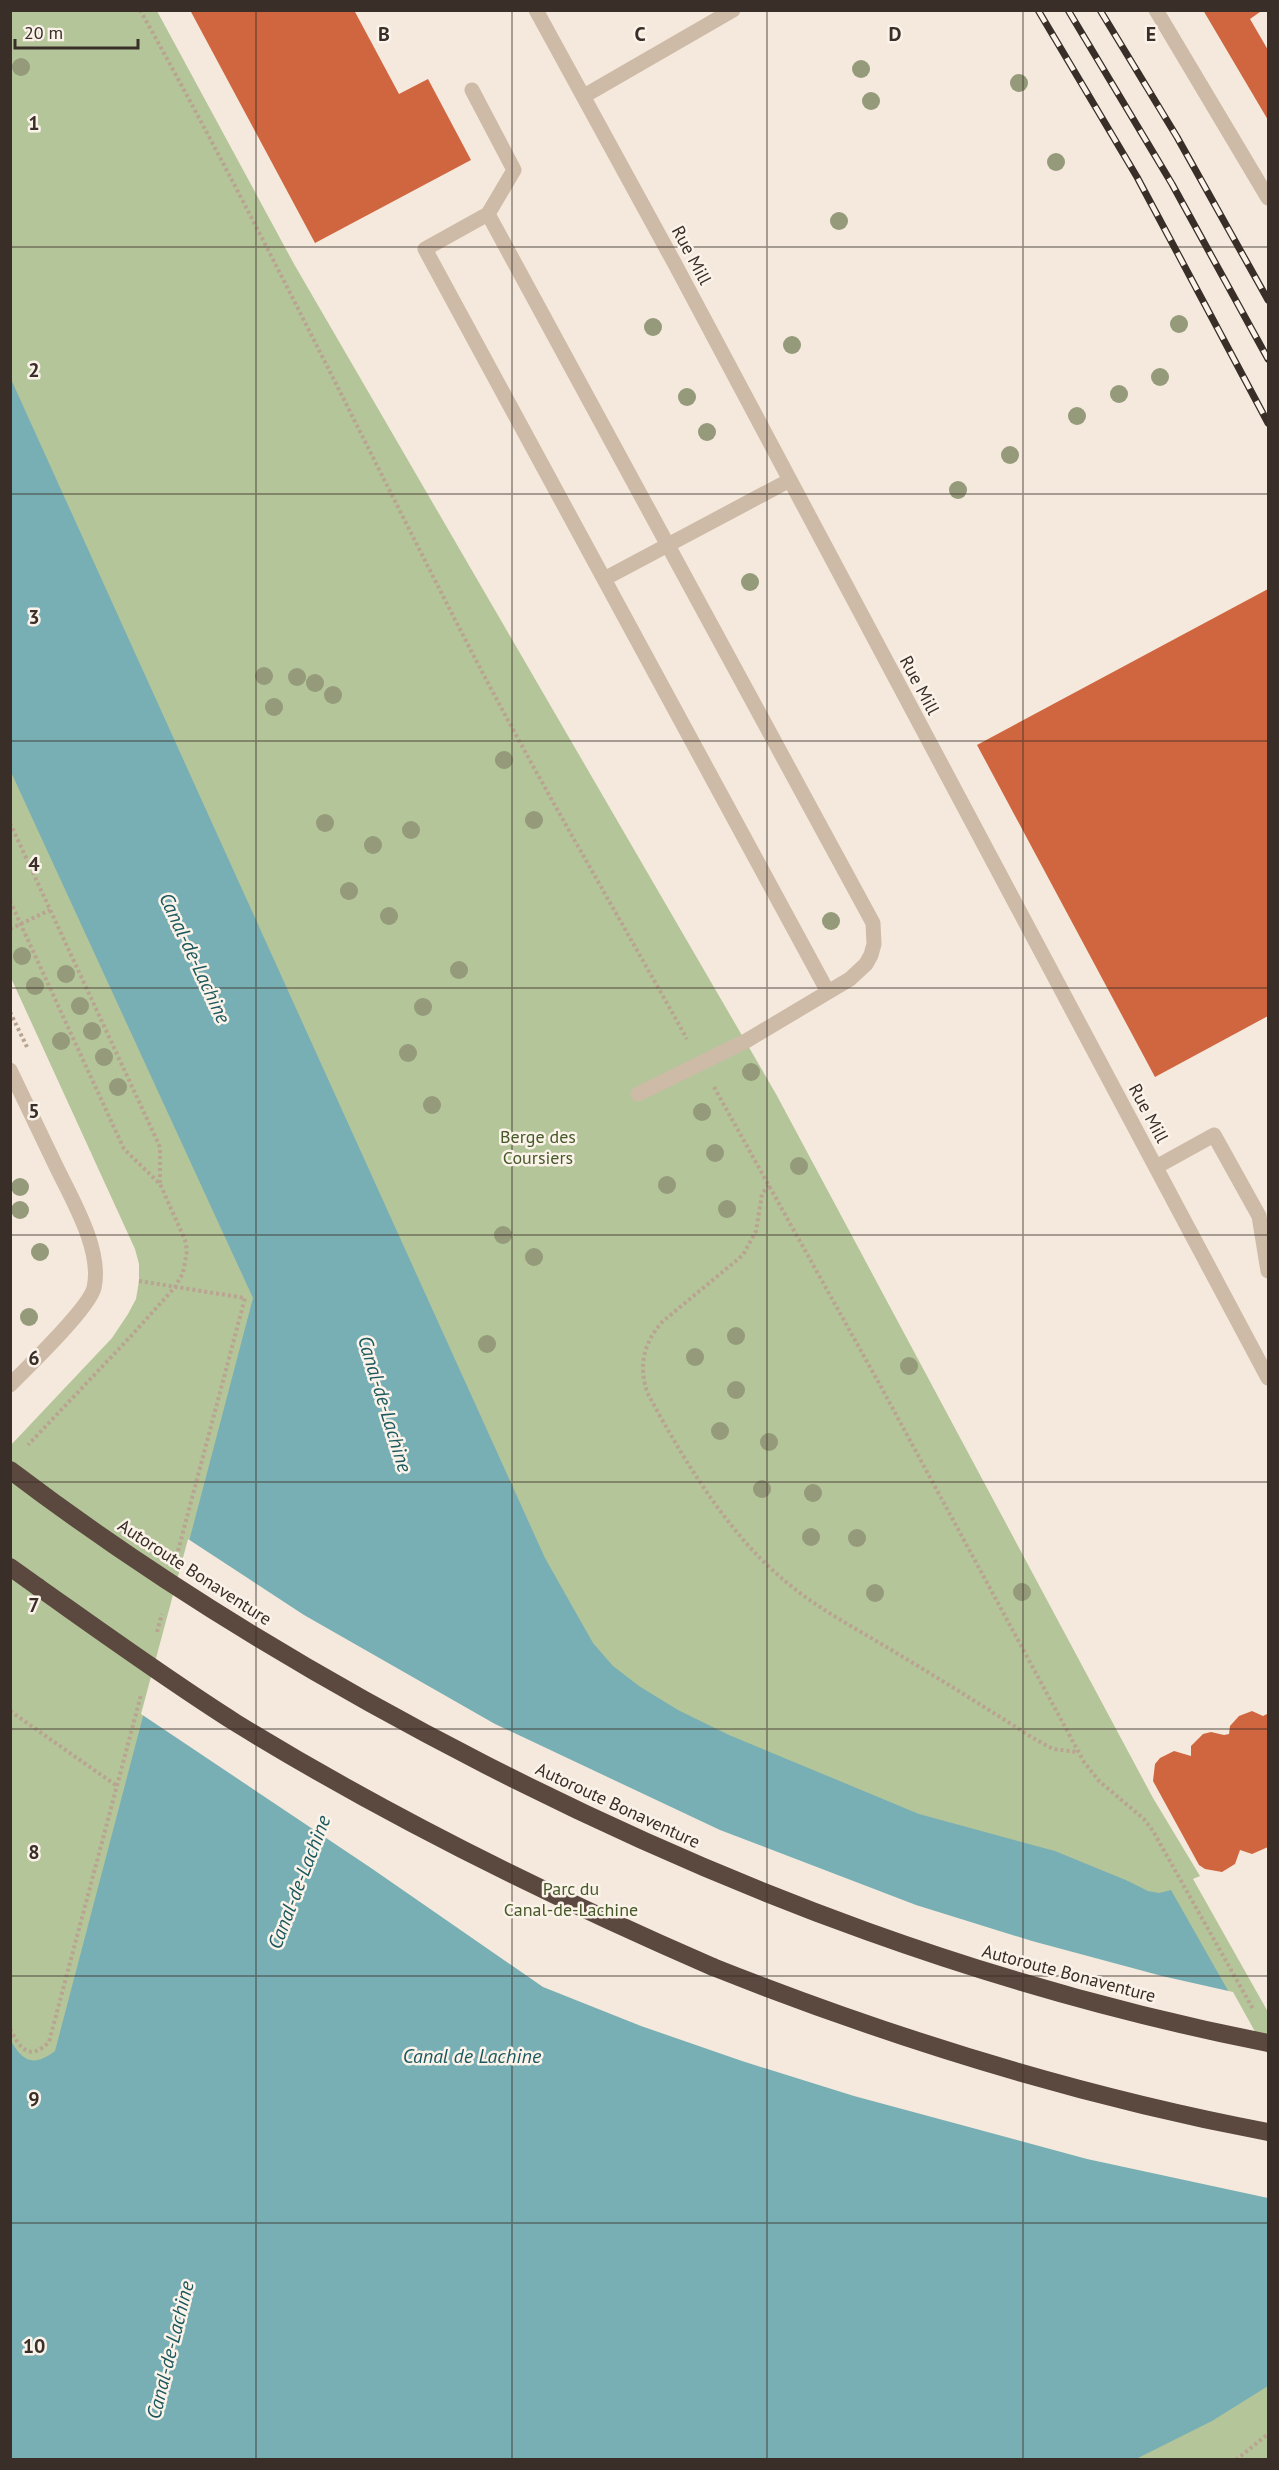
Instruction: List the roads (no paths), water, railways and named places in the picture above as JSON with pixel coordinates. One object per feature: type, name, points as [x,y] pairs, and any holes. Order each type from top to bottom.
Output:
[{"type":"highway","name":"Autoroute Bonaventure","points":[[10,1470],[172,1584],[337,1685],[530,1787],[679,1858],[829,1919],[955,1963],[1090,2002],[1269,2043]]},
{"type":"highway","points":[[10,1567],[167,1678],[303,1762],[472,1855],[631,1932],[759,1985],[910,2038],[1112,2096],[1269,2132]]},
{"type":"street","name":"Rue Mill","points":[[536,10],[790,480],[1269,1378]]},
{"type":"street","points":[[584,96],[733,10]]},
{"type":"street","points":[[1156,10],[1269,198]]},
{"type":"street","points":[[472,90],[514,170],[488,214],[425,249],[828,992]]},
{"type":"street","points":[[488,214],[873,923],[874,944],[866,964],[850,980],[746,1041],[638,1094]]},
{"type":"street","points":[[604,579],[790,480]]},
{"type":"street","points":[[10,1070],[85,1230],[94,1262],[94,1288],[82,1308],[10,1385]]},
{"type":"street","points":[[1156,1167],[1215,1135],[1264,1213],[1269,1271]]},
{"type":"water","name":"Canal de Lachine","points":[[10,377],[545,1558],[593,1643],[613,1666],[639,1686],[678,1710],[729,1735],[919,1814],[1055,1851],[1148,1891],[1159,1893],[1171,1890],[1268,2061],[1268,2386],[1212,2421],[1134,2460],[11,2459],[11,2041],[20,2054],[30,2060],[41,2059],[55,2051],[253,1298],[11,772]]},
{"type":"railway","points":[[1038,10],[1137,177],[1268,423]]},
{"type":"railway","points":[[1068,10],[1172,184],[1268,359]]},
{"type":"railway","points":[[1100,10],[1177,137],[1268,300]]},
{"type":"water label","name":"Canal-de-Lachine","points":[[195,958]]},
{"type":"water label","name":"Canal-de-Lachine","points":[[385,1404]]},
{"type":"water label","name":"Canal-de-Lachine","points":[[299,1882]]},
{"type":"water label","name":"Canal-de-Lachine","points":[[170,2350]]},
{"type":"park label","name":"Berge des Coursiers","points":[[538,1146]]},
{"type":"park label","name":"Parc du Canal-de-Lachine","points":[[571,1898]]}]
